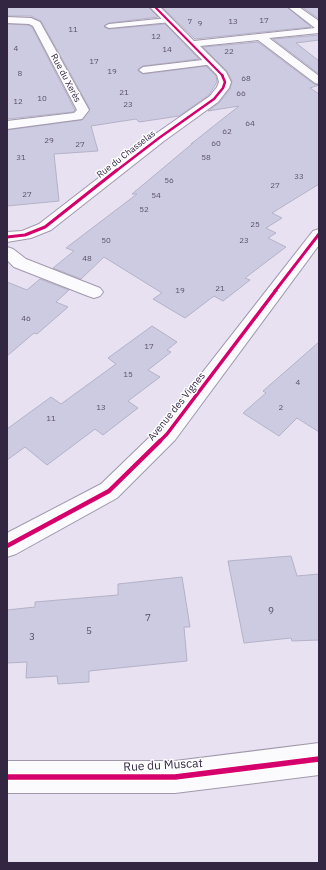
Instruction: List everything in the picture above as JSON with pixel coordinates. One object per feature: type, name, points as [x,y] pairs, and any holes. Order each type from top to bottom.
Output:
[{"type":"street","points":[[155,7],[210,62]]},
{"type":"street","points":[[293,7],[319,26]]},
{"type":"street","name":"Rue du Xerès","points":[[7,20],[31,21],[37,24],[83,110],[78,116],[7,126]]},
{"type":"street","points":[[192,44],[319,30]]},
{"type":"street","points":[[261,37],[319,81]]},
{"type":"street","name":"Rue du Chasselas","points":[[7,237],[25,235],[45,227],[154,142],[214,98],[223,88],[225,82],[222,74],[210,62]]},
{"type":"street","name":"Avenue des Vignes","points":[[7,546],[109,491],[161,439],[319,234]]},
{"type":"street","points":[[7,252],[20,263],[94,292]]},
{"type":"street","name":"Rue du Muscat","points":[[7,777],[175,777],[319,759]]},
{"type":"lane","points":[[109,26],[168,20]]},
{"type":"lane","points":[[143,70],[210,62]]},
{"type":"building","points":[[7,7],[148,7],[158,17],[109,23],[104,27],[109,29],[165,24],[199,59],[143,66],[138,69],[138,71],[143,74],[206,66],[216,76],[217,82],[209,95],[179,116],[139,122],[136,119],[91,126],[98,151],[54,154],[59,201],[7,206],[7,130],[82,120],[90,109],[41,21],[31,16],[7,16]]},
{"type":"building","points":[[162,7],[287,7],[311,27],[195,39]]},
{"type":"building","points":[[302,7],[319,7],[319,19]]},
{"type":"building","points":[[7,24],[29,25],[32,27],[75,110],[73,112],[7,119]]},
{"type":"building","points":[[319,35],[319,40],[296,43],[319,61],[319,74],[273,39]]},
{"type":"building","points":[[258,42],[314,84],[319,85],[310,88],[319,94],[319,184],[272,213],[282,218],[266,228],[276,233],[268,238],[286,247],[245,278],[250,280],[223,301],[214,296],[185,318],[153,299],[162,293],[104,257],[81,279],[53,268],[74,251],[66,248],[137,194],[132,194],[239,106],[208,111],[219,103],[230,89],[232,81],[227,71],[203,47]]},
{"type":"building","points":[[40,279],[69,290],[56,302],[68,307],[37,334],[34,333],[7,356],[7,282],[27,290]]},
{"type":"building","points":[[152,326],[177,342],[167,350],[171,352],[148,370],[160,377],[128,401],[138,408],[103,435],[95,429],[47,465],[25,447],[7,460],[7,429],[51,397],[61,404],[116,364],[108,358]]},
{"type":"building","points":[[319,342],[319,432],[297,418],[279,436],[243,413],[266,393],[263,391]]},
{"type":"building","points":[[291,556],[297,576],[319,574],[319,640],[292,641],[291,638],[244,643],[228,561]]},
{"type":"building","points":[[182,577],[190,627],[184,627],[187,661],[89,671],[89,682],[58,684],[57,676],[26,678],[27,662],[7,663],[7,610],[35,607],[35,602],[118,595],[118,584]]},
{"type":"cycle path","points":[[7,237],[25,235],[45,227],[159,138],[214,99],[223,88],[225,82],[222,74],[155,7]]},
{"type":"cycle path","points":[[7,546],[109,491],[167,434],[319,234]]},
{"type":"cycle path","points":[[7,777],[175,777],[319,759]]}]
